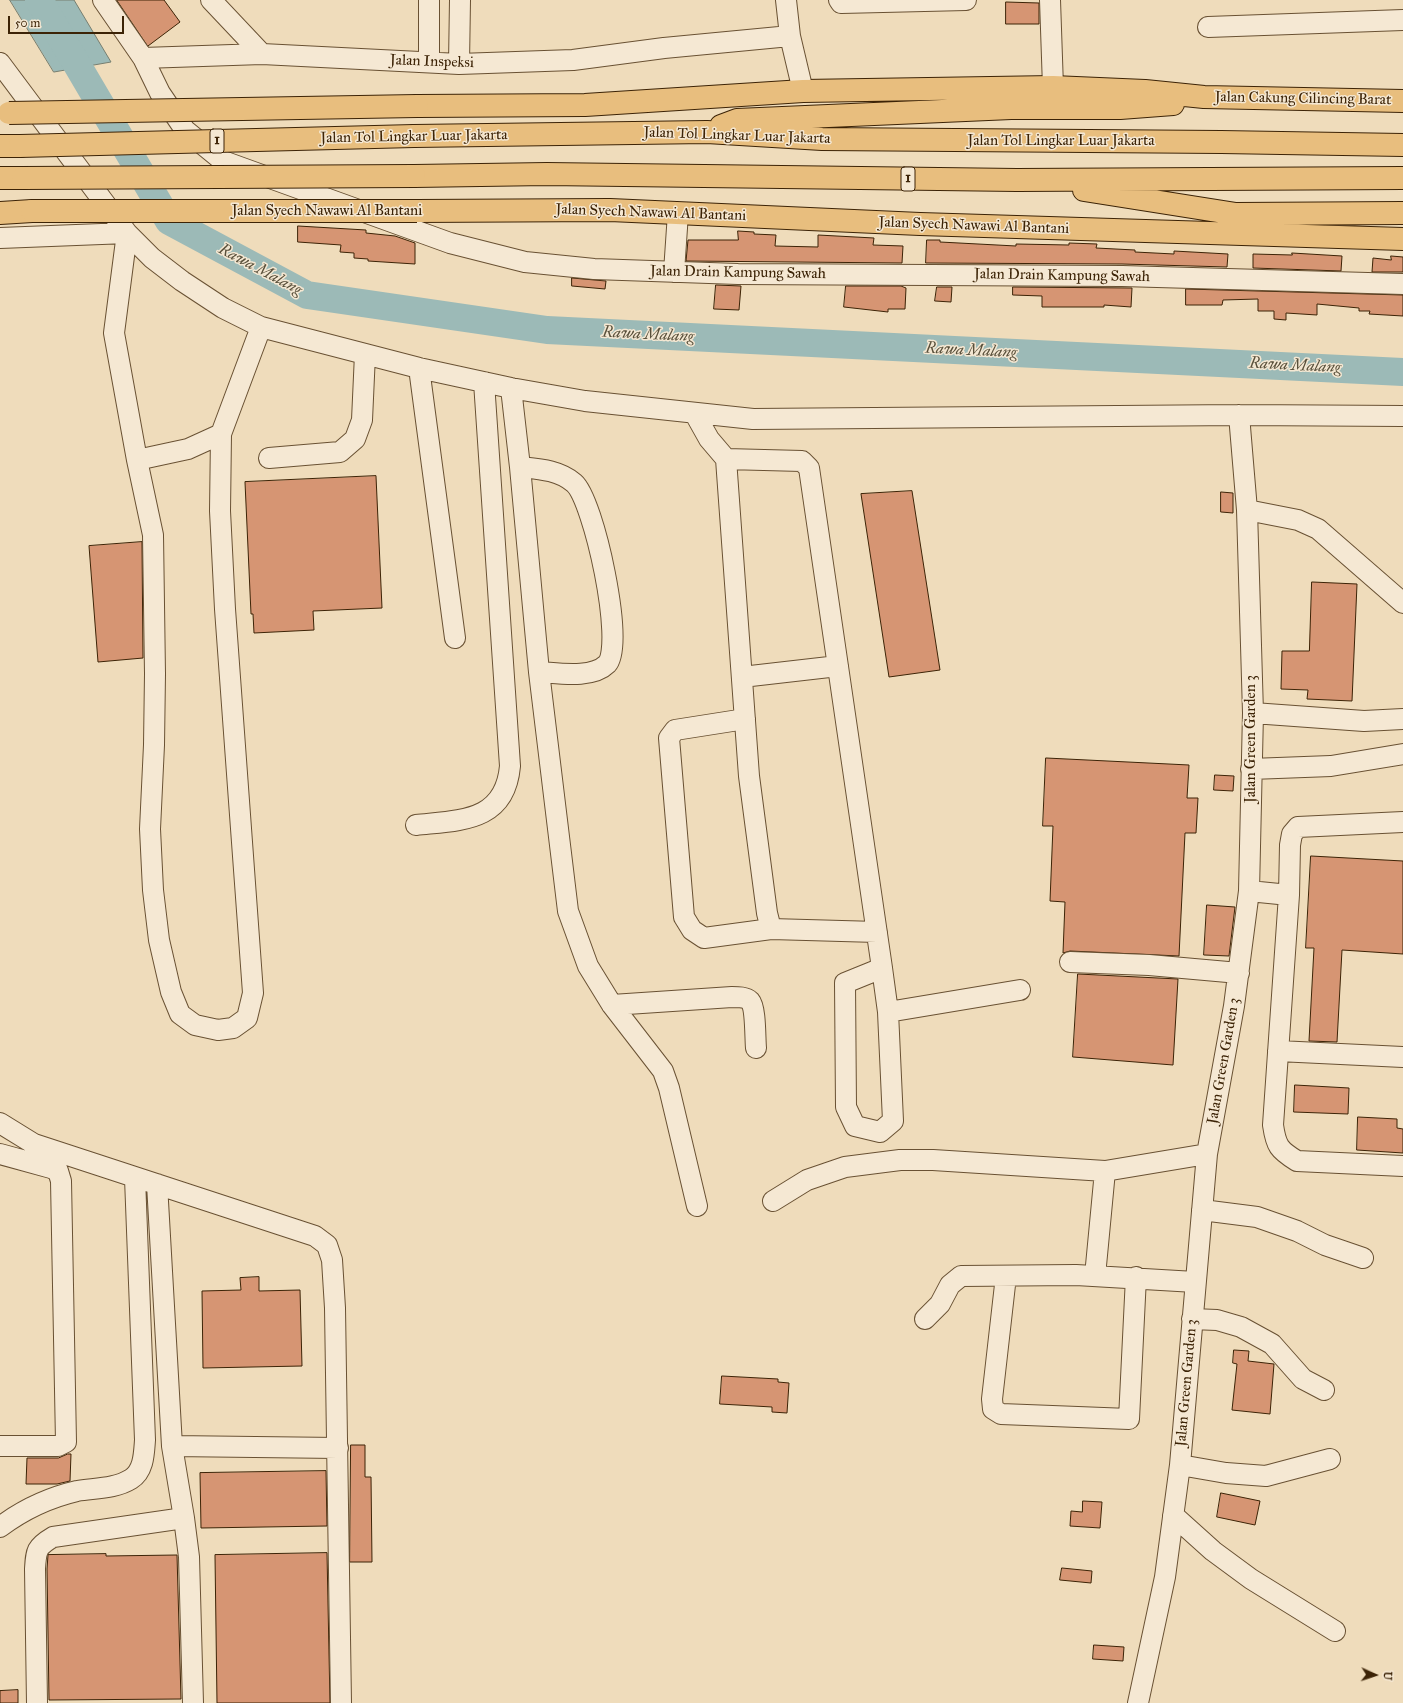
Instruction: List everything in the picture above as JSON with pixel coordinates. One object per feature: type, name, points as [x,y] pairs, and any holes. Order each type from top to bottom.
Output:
[{"type":"highway","points":[[4,113],[417,106],[585,105],[803,91],[1053,87],[1145,91],[1204,97]]},
{"type":"highway","points":[[707,132],[737,120],[1011,108],[1120,108],[1174,104],[1204,97]]},
{"type":"highway","name":"Jalan Cakung Cilincing Barat","points":[[1204,97],[1403,101]]},
{"type":"highway","name":"Jalan Tol Lingkar Luar Jakarta","points":[[10,146],[414,136],[707,132],[822,139],[1403,145]]},
{"type":"highway","name":"1","points":[[0,178],[547,174],[1017,180],[1403,178]]},
{"type":"highway","points":[[1017,180],[1236,214],[1403,213]]},
{"type":"highway","name":"Jalan Syech Nawawi Al Bantani","points":[[0,213],[32,211],[610,210],[920,224],[1403,240]]},
{"type":"street","points":[[103,0],[142,58]]},
{"type":"street","points":[[211,0],[262,54]]},
{"type":"street","points":[[428,0],[429,62]]},
{"type":"street","points":[[459,64],[460,0]]},
{"type":"street","points":[[786,0],[790,36],[803,91]]},
{"type":"street","points":[[839,0],[841,3],[966,0]]},
{"type":"street","points":[[1050,0],[1053,87]]},
{"type":"street","points":[[1208,27],[1403,20]]},
{"type":"street","name":"Jalan Inspeksi","points":[[142,58],[262,54],[459,64],[573,60],[664,48],[790,36]]},
{"type":"street","name":"Jalan Drain Kampung Sawah","points":[[142,58],[160,93],[185,130],[223,161],[450,242],[525,262],[594,269],[738,274],[1122,276],[1403,284]]},
{"type":"street","points":[[1,67],[127,233],[152,258],[182,281],[223,308],[261,327],[419,368],[511,388],[585,401],[695,414],[753,419],[1239,415],[1403,416]]},
{"type":"street","points":[[674,272],[678,213]]},
{"type":"street","points":[[0,238],[127,233]]},
{"type":"street","points":[[127,233],[114,333],[152,535],[154,729],[150,829],[153,890],[159,940],[171,992],[180,1014],[195,1025],[218,1030],[233,1028],[247,1018],[253,993],[225,609],[220,511],[221,434],[261,327]]},
{"type":"street","points":[[269,458],[340,452],[356,439],[362,420],[365,354]]},
{"type":"street","points":[[419,368],[455,638]]},
{"type":"street","points":[[416,825],[459,820],[483,814],[501,798],[509,782],[510,766],[484,382]]},
{"type":"street","points":[[511,388],[520,467],[539,672],[568,911],[588,966],[612,1005],[663,1070],[669,1088],[697,1206]]},
{"type":"street","points":[[695,414],[709,439],[726,459],[749,776],[767,913],[771,929]]},
{"type":"street","name":"Jalan Green Garden 3","points":[[1138,1703],[1165,1577],[1180,1465],[1207,1154],[1239,973],[1249,891],[1252,713],[1247,510],[1239,415]]},
{"type":"street","points":[[137,460],[188,449],[221,434]]},
{"type":"street","points":[[726,459],[802,461],[808,468],[838,666],[877,932],[882,968],[888,1012],[893,1121],[880,1132],[855,1126],[846,1107],[845,983],[882,968]]},
{"type":"street","points":[[520,467],[545,470],[560,474],[576,484],[587,508],[597,538],[608,592],[612,623],[613,649],[607,664],[587,674],[539,672]]},
{"type":"street","points":[[1247,510],[1298,520],[1318,529],[1403,603]]},
{"type":"street","points":[[742,677],[838,666]]},
{"type":"street","points":[[1252,713],[1364,721],[1403,719]]},
{"type":"street","points":[[745,719],[675,730],[669,738],[684,917],[692,930],[704,938],[771,929],[877,932]]},
{"type":"street","points":[[1251,769],[1331,766],[1403,754]]},
{"type":"street","points":[[1403,822],[1298,827],[1292,834],[1290,845],[1273,1125],[1275,1140],[1282,1152],[1297,1161],[1403,1166]]},
{"type":"street","points":[[1249,891],[1288,895]]},
{"type":"street","points":[[1070,962],[1150,965],[1239,973]]},
{"type":"street","points":[[888,1012],[1020,990]]},
{"type":"street","points":[[612,1005],[732,997],[744,998],[750,1001],[753,1008],[756,1048]]},
{"type":"street","points":[[1278,1051],[1403,1057]]},
{"type":"street","points":[[0,1123],[34,1144],[314,1236],[327,1245],[332,1260],[335,1308],[341,1703]]},
{"type":"street","points":[[0,1154],[58,1171],[61,1181],[66,1442],[58,1446],[0,1446]]},
{"type":"street","points":[[774,1200],[807,1180],[845,1167],[900,1160],[953,1161],[1105,1171],[1207,1154]]},
{"type":"street","points":[[1095,1276],[1105,1171]]},
{"type":"street","points":[[0,1527],[17,1514],[37,1503],[78,1491],[116,1485],[132,1478],[144,1458],[145,1440],[135,1178]]},
{"type":"street","points":[[157,1184],[172,1446],[184,1518],[188,1557],[193,1703]]},
{"type":"street","points":[[1202,1210],[1257,1217],[1363,1258]]},
{"type":"street","points":[[925,1319],[940,1304],[950,1285],[961,1276],[1095,1276],[1195,1282]]},
{"type":"street","points":[[1006,1276],[992,1399],[993,1409],[1001,1414],[1129,1418],[1136,1278]]},
{"type":"street","points":[[1192,1319],[1217,1320],[1241,1327],[1272,1344],[1302,1379],[1324,1390]]},
{"type":"street","points":[[172,1446],[338,1448]]},
{"type":"street","points":[[1180,1465],[1226,1473],[1266,1476],[1330,1459]]},
{"type":"street","points":[[1173,1515],[1213,1551],[1251,1580],[1335,1631]]},
{"type":"street","points":[[37,1703],[35,1569],[36,1551],[42,1543],[53,1537],[184,1518]]},
{"type":"water","points":[[10,0],[74,0],[111,62],[54,72]]},
{"type":"building","points":[[117,0],[164,0],[180,22],[148,46]]},
{"type":"building","points":[[1006,2],[1039,3],[1039,24],[1006,24]]},
{"type":"building","points":[[298,226],[366,230],[366,233],[395,236],[415,243],[415,264],[368,261],[368,259],[354,258],[354,253],[340,252],[341,245],[298,242]]},
{"type":"building","points":[[738,231],[754,232],[754,234],[776,235],[775,246],[818,247],[818,235],[874,238],[873,245],[903,246],[902,263],[686,261],[688,240],[738,240]]},
{"type":"building","points":[[927,240],[1016,246],[1016,244],[1097,244],[1096,248],[1135,250],[1135,252],[1174,254],[1174,251],[1228,254],[1227,267],[1122,264],[926,263]]},
{"type":"building","points":[[1292,253],[1342,256],[1341,271],[1253,268],[1253,254],[1292,255]]},
{"type":"building","points":[[1391,256],[1403,257],[1403,272],[1372,272],[1373,258],[1391,260]]},
{"type":"building","points":[[572,278],[606,281],[605,289],[572,286]]},
{"type":"building","points":[[716,285],[741,286],[739,310],[714,309]]},
{"type":"building","points":[[846,286],[901,286],[906,288],[905,309],[888,309],[888,312],[844,307]]},
{"type":"building","points":[[937,287],[952,287],[951,302],[935,301]]},
{"type":"building","points":[[1013,287],[1132,288],[1131,307],[1104,305],[1104,307],[1042,307],[1042,296],[1013,295]]},
{"type":"building","points":[[1186,289],[1403,295],[1403,316],[1369,314],[1370,311],[1359,311],[1359,308],[1317,304],[1317,315],[1286,313],[1286,320],[1274,319],[1274,311],[1258,311],[1258,299],[1223,300],[1222,305],[1186,305]]},
{"type":"building","points":[[376,476],[382,608],[313,611],[314,630],[254,633],[253,614],[251,614],[245,482]]},
{"type":"building","points":[[912,491],[940,670],[889,677],[861,494]]},
{"type":"building","points":[[1221,492],[1233,493],[1233,513],[1221,512]]},
{"type":"building","points":[[142,542],[143,658],[98,662],[89,546]]},
{"type":"building","points":[[1312,582],[1357,584],[1352,701],[1307,699],[1308,690],[1281,689],[1282,651],[1309,651]]},
{"type":"building","points":[[1046,758],[1189,765],[1187,798],[1198,798],[1196,833],[1185,833],[1179,956],[1070,951],[1063,953],[1065,902],[1050,901],[1053,826],[1043,826]]},
{"type":"building","points":[[1215,775],[1234,776],[1233,791],[1214,790]]},
{"type":"building","points":[[1311,856],[1403,861],[1403,954],[1342,950],[1337,1042],[1309,1041],[1314,948],[1306,948]]},
{"type":"building","points":[[1207,905],[1235,907],[1229,956],[1204,955]]},
{"type":"building","points":[[1078,974],[1178,979],[1173,1065],[1073,1057]]},
{"type":"building","points":[[1295,1085],[1349,1088],[1348,1114],[1294,1112]]},
{"type":"building","points":[[1358,1117],[1397,1119],[1397,1128],[1403,1129],[1403,1153],[1357,1150]]},
{"type":"building","points":[[259,1277],[259,1291],[300,1290],[302,1366],[203,1368],[202,1291],[241,1290],[240,1278]]},
{"type":"building","points":[[1234,1350],[1249,1351],[1248,1361],[1274,1364],[1270,1414],[1232,1410],[1237,1364],[1233,1363]]},
{"type":"building","points":[[722,1376],[778,1379],[778,1382],[789,1383],[787,1413],[772,1412],[772,1407],[720,1404]]},
{"type":"building","points":[[351,1445],[365,1445],[365,1477],[371,1477],[372,1562],[350,1562]]},
{"type":"building","points":[[71,1454],[70,1481],[57,1484],[26,1484],[27,1458],[58,1458]]},
{"type":"building","points":[[326,1471],[327,1526],[201,1528],[200,1473]]},
{"type":"building","points":[[1221,1493],[1260,1501],[1255,1525],[1217,1517]]},
{"type":"building","points":[[1083,1501],[1102,1502],[1100,1528],[1070,1526],[1071,1511],[1082,1512]]},
{"type":"building","points":[[327,1553],[330,1703],[217,1703],[215,1555]]},
{"type":"building","points":[[106,1554],[106,1556],[177,1555],[181,1699],[49,1700],[48,1555]]},
{"type":"building","points":[[1062,1568],[1092,1571],[1091,1583],[1060,1580]]},
{"type":"building","points":[[1094,1645],[1124,1647],[1123,1661],[1093,1659]]},
{"type":"building","points":[[18,1690],[18,1703],[0,1703],[0,1691]]},
{"type":"waterway","name":"Rawa Malang","points":[[39,0],[169,221],[307,295],[547,330],[1403,372]]}]
